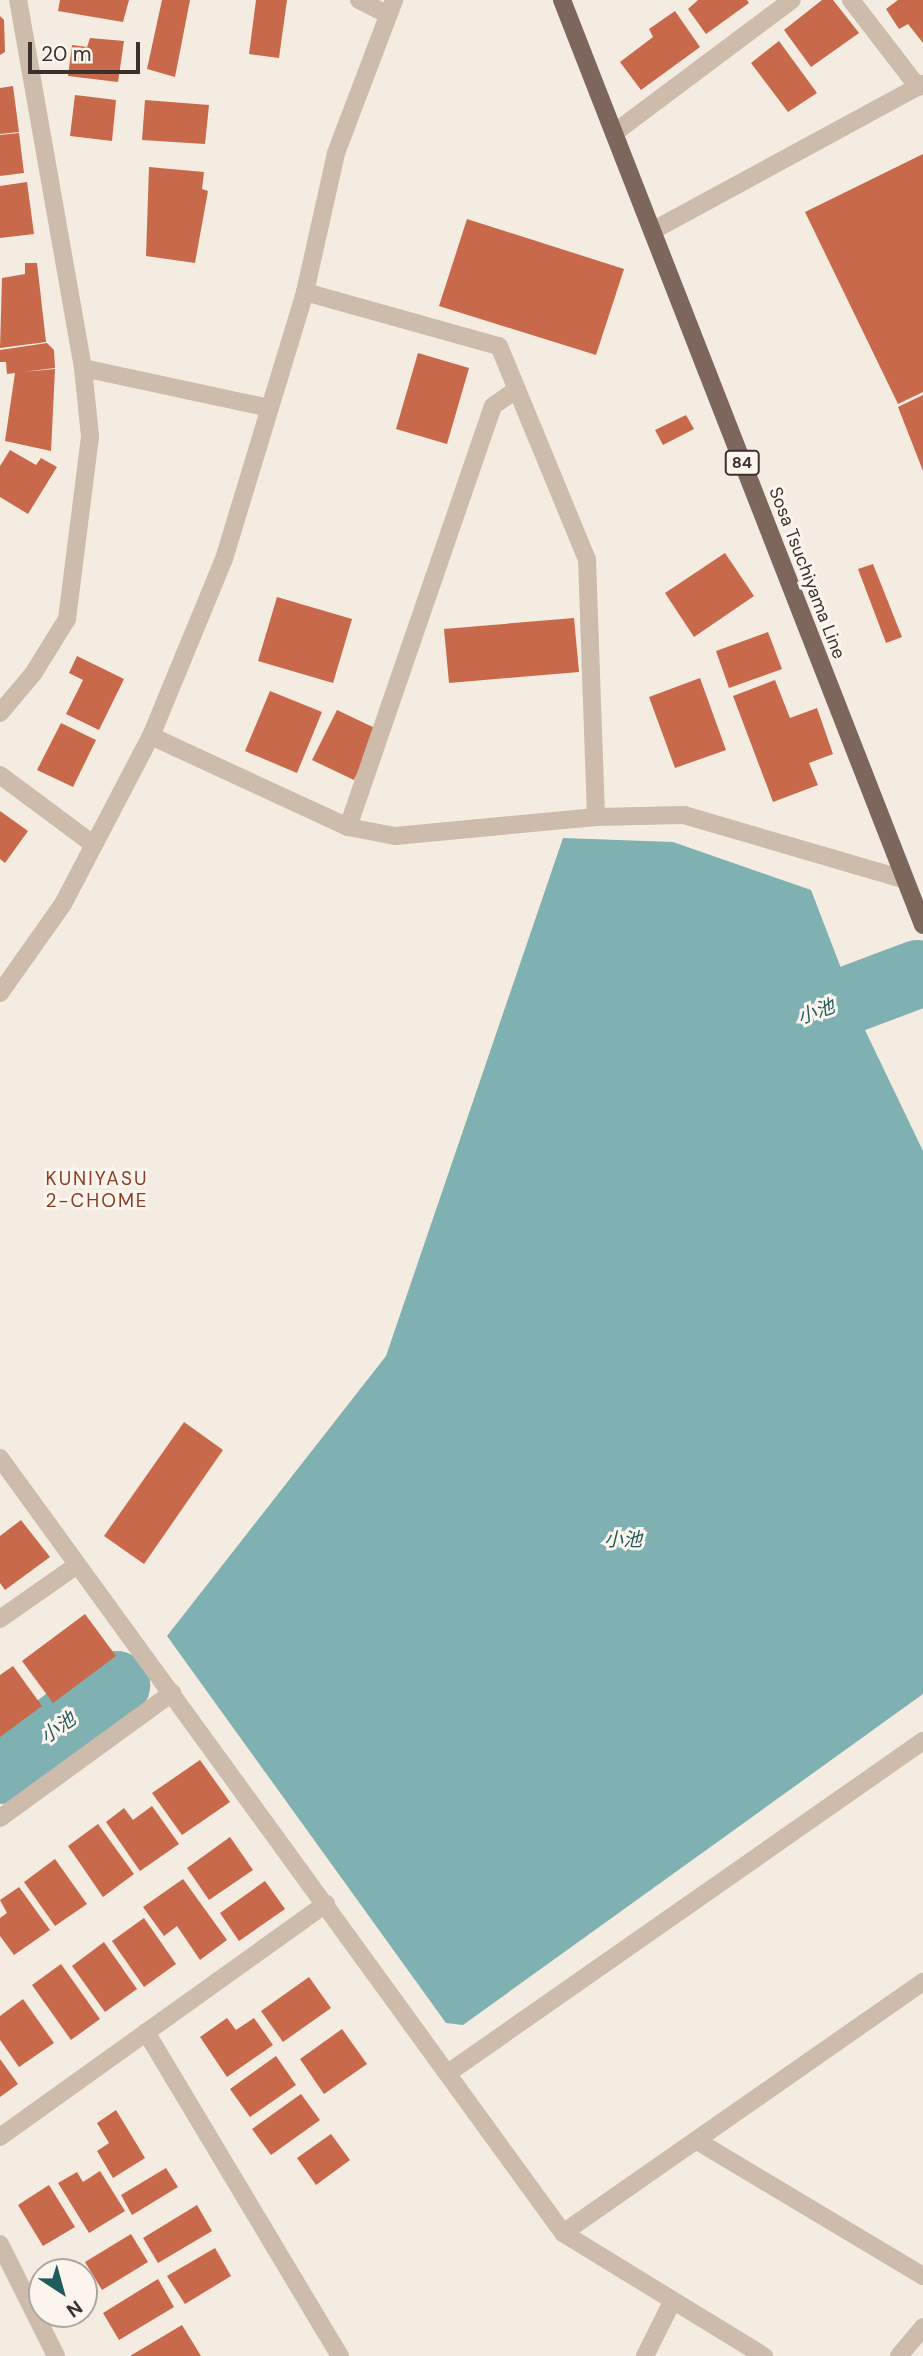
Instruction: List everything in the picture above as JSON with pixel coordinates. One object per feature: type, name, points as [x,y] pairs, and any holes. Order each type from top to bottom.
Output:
[{"type":"main road","name":"Sosa Tsuchiyama Line","points":[[562,0],[903,880],[923,925]]},
{"type":"street","points":[[0,713],[33,674],[68,619],[90,436],[83,368],[18,0]]},
{"type":"street","points":[[0,993],[63,904],[151,736],[224,559],[305,292],[336,153],[391,7],[359,0]]},
{"type":"street","points":[[614,133],[792,0]]},
{"type":"street","points":[[652,231],[920,86],[851,0]]},
{"type":"street","points":[[305,292],[499,346],[587,559],[596,817]]},
{"type":"street","points":[[83,368],[269,408]]},
{"type":"street","points":[[348,827],[493,406],[517,389]]},
{"type":"street","points":[[151,736],[348,827],[395,836],[596,817],[684,815],[903,880]]},
{"type":"street","points":[[0,775],[93,844]]},
{"type":"street","points":[[0,1458],[563,2234],[764,2356]]},
{"type":"street","points":[[0,1619],[77,1565]]},
{"type":"street","points":[[0,1818],[172,1693]]},
{"type":"street","points":[[448,2073],[923,1741]]},
{"type":"street","points":[[0,2137],[326,1904]]},
{"type":"street","points":[[563,2234],[699,2142],[923,1982]]},
{"type":"street","points":[[145,2032],[340,2356]]},
{"type":"street","points":[[699,2142],[923,2276]]},
{"type":"street","points":[[0,2244],[56,2356]]},
{"type":"street","points":[[645,2356],[672,2302]]},
{"type":"street","points":[[899,2356],[923,2327]]},
{"type":"water","name":"小池","points":[[563,838],[673,842],[811,890],[864,1028],[923,1151],[923,1694],[463,2025],[446,2023],[167,1636],[386,1356]]},
{"type":"building","points":[[60,0],[129,0],[123,22],[58,11]]},
{"type":"building","points":[[162,0],[190,0],[175,77],[147,69]]},
{"type":"building","points":[[256,0],[287,0],[279,58],[249,54]]},
{"type":"building","points":[[698,0],[747,0],[749,3],[706,34],[688,9]]},
{"type":"building","points":[[822,0],[833,0],[859,33],[811,67],[784,30]]},
{"type":"building","points":[[898,0],[923,0],[923,43],[908,24],[899,29],[886,9]]},
{"type":"building","points":[[675,11],[700,47],[641,90],[620,62],[653,37],[649,29]]},
{"type":"building","points":[[0,16],[4,20],[5,52],[0,55]]},
{"type":"building","points":[[90,38],[124,41],[118,82],[68,76],[72,45],[87,47]]},
{"type":"building","points":[[779,41],[817,93],[788,112],[751,63]]},
{"type":"building","points":[[13,86],[19,132],[0,134],[0,88]]},
{"type":"building","points":[[75,95],[116,100],[112,141],[70,136]]},
{"type":"building","points":[[145,100],[209,105],[205,144],[142,140]]},
{"type":"building","points":[[19,133],[24,173],[0,176],[0,135]]},
{"type":"building","points":[[923,154],[923,392],[898,404],[805,212]]},
{"type":"building","points":[[149,167],[204,172],[202,189],[208,191],[195,263],[146,256]]},
{"type":"building","points":[[27,182],[34,234],[0,238],[0,186]]},
{"type":"building","points":[[467,219],[624,269],[596,355],[439,306]]},
{"type":"building","points":[[25,263],[37,263],[46,342],[0,348],[2,278],[25,274]]},
{"type":"building","points":[[47,343],[54,350],[55,368],[23,372],[55,369],[51,451],[5,441],[15,373],[7,374],[6,362],[0,362],[0,350]]},
{"type":"building","points":[[418,353],[469,368],[447,444],[396,429]]},
{"type":"building","points":[[923,395],[923,471],[898,407]]},
{"type":"building","points":[[686,415],[694,429],[663,445],[655,430]]},
{"type":"building","points":[[10,450],[36,465],[41,458],[57,467],[28,514],[0,497],[0,466]]},
{"type":"building","points":[[725,553],[754,596],[694,637],[665,593]]},
{"type":"building","points":[[873,564],[902,637],[886,643],[858,569]]},
{"type":"building","points":[[277,597],[352,619],[333,683],[258,661]]},
{"type":"building","points":[[574,618],[579,672],[449,683],[444,629]]},
{"type":"building","points":[[768,632],[782,669],[729,688],[716,651]]},
{"type":"building","points":[[77,656],[124,679],[99,730],[66,714],[83,680],[69,673]]},
{"type":"building","points":[[700,678],[726,750],[675,768],[649,697]]},
{"type":"building","points":[[775,680],[790,718],[817,708],[833,754],[809,763],[818,785],[773,802],[733,696]]},
{"type":"building","points":[[270,691],[322,712],[297,773],[245,751]]},
{"type":"building","points":[[337,710],[379,730],[354,780],[312,760]]},
{"type":"building","points":[[61,723],[96,740],[73,787],[37,770]]},
{"type":"building","points":[[0,811],[28,831],[5,863],[0,859]]},
{"type":"building","points":[[184,1422],[223,1450],[144,1564],[104,1536]]},
{"type":"building","points":[[21,1520],[50,1557],[5,1590],[0,1583],[0,1536]]},
{"type":"building","points":[[85,1614],[116,1656],[53,1703],[22,1661]]},
{"type":"building","points":[[13,1666],[42,1706],[0,1737],[0,1675]]},
{"type":"building","points":[[200,1760],[230,1802],[182,1835],[152,1793]]},
{"type":"building","points":[[152,1806],[179,1844],[140,1871],[106,1822],[124,1808],[133,1820]]},
{"type":"building","points":[[98,1824],[134,1874],[103,1897],[68,1846]]},
{"type":"building","points":[[230,1837],[253,1870],[209,1900],[187,1868]]},
{"type":"building","points":[[55,1859],[87,1904],[55,1926],[24,1882]]},
{"type":"building","points":[[183,1879],[227,1940],[200,1960],[177,1926],[164,1936],[143,1907]]},
{"type":"building","points":[[265,1881],[285,1909],[239,1941],[220,1913]]},
{"type":"building","points":[[19,1887],[50,1930],[14,1955],[0,1936],[0,1918],[7,1913],[0,1900]]},
{"type":"building","points":[[144,1918],[176,1964],[144,1987],[112,1941]]},
{"type":"building","points":[[104,1942],[137,1989],[105,2012],[72,1966]]},
{"type":"building","points":[[61,1964],[100,2019],[71,2040],[32,1985]]},
{"type":"building","points":[[309,1977],[331,2008],[283,2042],[261,2011]]},
{"type":"building","points":[[23,1999],[54,2043],[19,2067],[0,2040],[0,2016]]},
{"type":"building","points":[[227,2018],[236,2030],[254,2018],[273,2045],[227,2077],[200,2037]]},
{"type":"building","points":[[342,2029],[367,2064],[324,2094],[300,2059]]},
{"type":"building","points":[[276,2056],[296,2085],[250,2117],[230,2089]]},
{"type":"building","points":[[0,2059],[18,2084],[0,2097]]},
{"type":"building","points":[[301,2094],[320,2120],[271,2155],[252,2129]]},
{"type":"building","points":[[116,2110],[145,2158],[113,2178],[97,2151],[109,2143],[97,2123]]},
{"type":"building","points":[[331,2134],[350,2160],[316,2185],[297,2158]]},
{"type":"building","points":[[166,2168],[178,2187],[132,2215],[121,2195]]},
{"type":"building","points":[[100,2171],[125,2211],[89,2233],[58,2183],[77,2172],[83,2182]]},
{"type":"building","points":[[49,2185],[75,2227],[43,2246],[18,2205]]},
{"type":"building","points":[[197,2205],[212,2231],[158,2263],[143,2238]]},
{"type":"building","points":[[131,2234],[148,2262],[102,2290],[98,2283],[98,2258],[92,2258]]},
{"type":"building","points":[[215,2248],[231,2276],[185,2304],[167,2276]]},
{"type":"building","points":[[158,2279],[174,2307],[119,2340],[103,2313]]},
{"type":"building","points":[[182,2325],[201,2356],[130,2356]]},
{"type":"waterway","name":"小池","points":[[766,1031],[918,974]]},
{"type":"waterway","name":"小池","points":[[0,1770],[116,1685]]},
{"type":"district","name":"KUNIYASU 2-CHOME","points":[[97,1190]]}]
